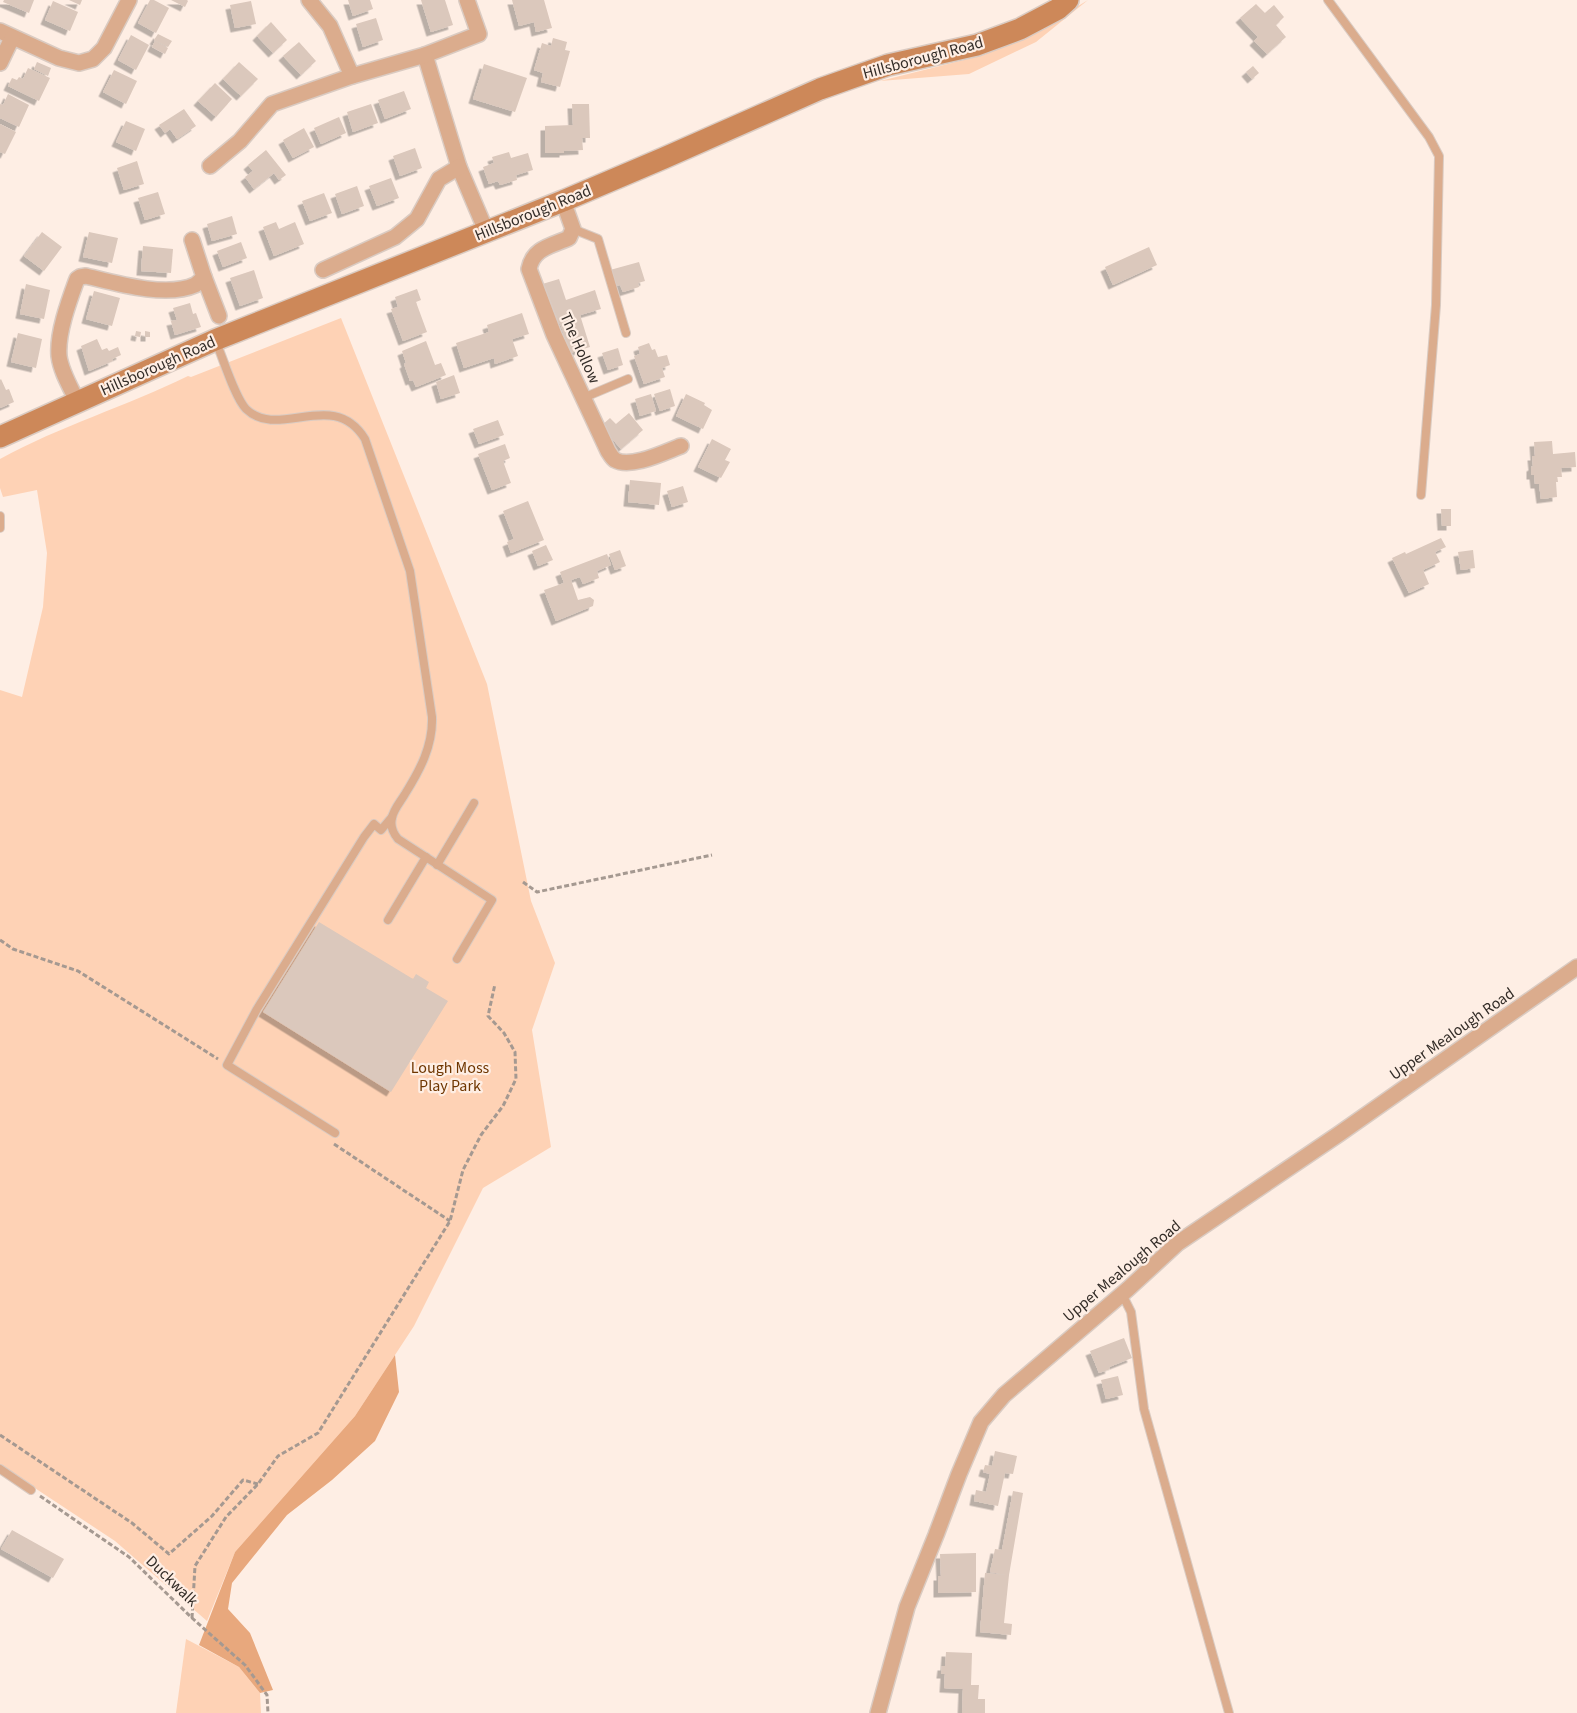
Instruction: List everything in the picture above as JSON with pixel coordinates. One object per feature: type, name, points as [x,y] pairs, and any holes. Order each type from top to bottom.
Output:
[{"type":"main road","name":"Hillsborough Road","points":[[0,437],[215,340],[563,201],[820,88],[888,65],[977,45],[1020,30],[1068,0]]},
{"type":"street","points":[[0,63],[6,35],[59,58],[79,63],[92,59],[104,48],[130,0]]},
{"type":"street","points":[[309,0],[330,26],[352,76]]},
{"type":"street","points":[[210,166],[240,141],[272,104],[352,76],[425,55],[479,34],[467,0]]},
{"type":"street","points":[[425,55],[459,167],[487,232]]},
{"type":"street","points":[[323,270],[395,237],[416,219],[439,179],[459,167]]},
{"type":"street","points":[[563,201],[573,229]]},
{"type":"street","name":"The Hollow","points":[[573,229],[569,238],[537,252],[531,259],[529,268],[554,335],[608,451],[614,460],[625,463],[636,462],[681,446]]},
{"type":"street","points":[[192,240],[219,316]]},
{"type":"street","points":[[78,403],[63,372],[59,355],[60,337],[77,280],[80,277],[86,276],[156,290],[186,287],[196,284],[204,277]]},
{"type":"street","name":"Upper Mealough Road","points":[[878,1713],[907,1607],[959,1474],[981,1422],[1004,1395],[1178,1244],[1347,1129],[1577,967]]},
{"type":"lane","points":[[1328,0],[1429,137],[1439,156],[1436,305],[1421,495]]},
{"type":"lane","points":[[573,229],[598,239],[626,334]]},
{"type":"lane","points":[[215,340],[240,399],[245,408],[254,415],[264,419],[330,415],[350,421],[359,429],[365,439],[410,571],[432,717],[432,730],[427,752],[418,773],[392,817],[381,830],[374,824],[364,837],[257,1009],[227,1065],[335,1133]]},
{"type":"lane","points":[[583,398],[628,379]]},
{"type":"lane","points":[[0,516],[0,528]]},
{"type":"lane","points":[[437,864],[474,803]]},
{"type":"lane","points":[[392,817],[394,833],[398,840],[492,900],[457,959]]},
{"type":"lane","points":[[388,920],[426,857]]},
{"type":"lane","points":[[1122,1294],[1131,1312],[1144,1409],[1229,1713]]},
{"type":"lane","points":[[0,1469],[31,1490]]},
{"type":"path","points":[[523,882],[537,892],[712,856]]},
{"type":"path","points":[[0,940],[13,949],[78,971],[227,1065]]},
{"type":"path","points":[[192,1618],[195,1566],[226,1517],[258,1484],[278,1456],[318,1433],[450,1221],[463,1170],[481,1135],[503,1106],[516,1079],[516,1052],[504,1033],[488,1016],[495,984]]},
{"type":"path","points":[[335,1133],[334,1144],[450,1221]]},
{"type":"path","points":[[0,1435],[132,1523],[169,1554],[212,1516],[243,1480],[258,1484]]},
{"type":"path","name":"Duckwalk","points":[[31,1490],[129,1557],[192,1618],[246,1665],[267,1695],[268,1713]]},
{"type":"green space","points":[[1088,0],[1036,42],[969,74],[880,81],[984,55],[1042,28]]},
{"type":"green space","name":"Lough Moss Play Park","points":[[341,318],[487,684],[531,901],[555,963],[532,1030],[551,1147],[483,1188],[414,1326],[355,1416],[235,1552],[207,1621],[115,1541],[0,1465],[0,690],[22,697],[43,607],[47,553],[37,490],[3,497],[0,488],[0,459],[46,436],[188,376],[191,377]]},
{"type":"green space","points":[[186,1639],[239,1667],[260,1693],[261,1713],[176,1713]]},
{"type":"shaded area","points":[[395,1355],[399,1392],[375,1441],[332,1480],[287,1515],[232,1583],[228,1609],[250,1633],[273,1690],[260,1693],[239,1667],[199,1645],[235,1552],[355,1416]]},
{"type":"building","points":[[4,0],[34,0],[29,13],[3,2]]},
{"type":"building","points":[[69,0],[82,0],[80,5]]},
{"type":"building","points":[[150,0],[154,0],[169,8],[156,33],[138,23]]},
{"type":"building","points":[[171,0],[187,0],[188,1],[185,7]]},
{"type":"building","points":[[348,0],[370,0],[373,9],[353,16]]},
{"type":"building","points":[[421,0],[445,0],[453,25],[431,32]]},
{"type":"building","points":[[512,0],[544,0],[552,28],[536,32],[534,22],[519,26]]},
{"type":"building","points":[[53,1],[78,12],[70,31],[45,20]]},
{"type":"building","points":[[251,1],[256,24],[235,28],[230,5]]},
{"type":"building","points":[[1256,4],[1265,13],[1274,5],[1284,17],[1276,25],[1286,37],[1267,54],[1254,41],[1258,37],[1240,18]]},
{"type":"building","points":[[376,18],[383,40],[363,47],[356,24]]},
{"type":"building","points":[[271,22],[287,40],[273,53],[257,36]]},
{"type":"building","points":[[158,34],[172,41],[168,47],[154,40]]},
{"type":"building","points":[[131,35],[149,45],[136,70],[118,60]]},
{"type":"building","points":[[553,38],[567,42],[565,50],[570,51],[560,87],[541,82],[543,73],[534,70],[542,43],[551,46]]},
{"type":"building","points":[[155,41],[168,48],[165,54],[152,47]]},
{"type":"building","points":[[299,42],[316,61],[301,75],[283,56]]},
{"type":"building","points":[[37,62],[51,68],[48,76],[34,69]]},
{"type":"building","points":[[239,62],[258,79],[241,96],[223,79]]},
{"type":"building","points":[[484,64],[527,78],[515,112],[473,99]]},
{"type":"building","points":[[1253,66],[1259,73],[1252,79],[1246,72]]},
{"type":"building","points":[[28,68],[50,78],[39,101],[8,86],[12,78],[17,80],[19,77],[23,79]]},
{"type":"building","points":[[114,70],[137,81],[126,104],[103,92]]},
{"type":"building","points":[[215,83],[232,99],[216,117],[198,101]]},
{"type":"building","points":[[404,91],[411,109],[385,119],[378,100]]},
{"type":"building","points":[[8,94],[29,105],[19,127],[0,118],[0,104],[3,105]]},
{"type":"building","points":[[371,104],[378,123],[353,132],[347,112]]},
{"type":"building","points":[[572,104],[589,104],[590,138],[582,138],[583,150],[545,153],[545,126],[573,125]]},
{"type":"building","points":[[184,109],[196,126],[177,139],[170,129],[165,133],[159,125]]},
{"type":"building","points":[[339,117],[346,133],[321,144],[314,128]]},
{"type":"building","points":[[126,121],[145,129],[136,151],[116,142]]},
{"type":"building","points":[[0,124],[16,132],[5,154],[0,152]]},
{"type":"building","points":[[304,128],[314,147],[293,158],[283,140]]},
{"type":"building","points":[[415,148],[422,168],[400,176],[393,156]]},
{"type":"building","points":[[266,150],[286,175],[279,180],[274,173],[254,189],[245,177],[253,171],[248,165]]},
{"type":"building","points":[[509,152],[511,158],[528,153],[533,170],[516,175],[517,180],[500,185],[498,181],[489,184],[483,167],[494,163],[492,157]]},
{"type":"building","points":[[137,161],[144,184],[124,190],[117,168]]},
{"type":"building","points":[[391,178],[399,198],[377,206],[369,186]]},
{"type":"building","points":[[357,186],[364,206],[342,214],[335,194]]},
{"type":"building","points":[[158,192],[165,214],[145,220],[138,198]]},
{"type":"building","points":[[324,193],[332,213],[310,221],[302,201]]},
{"type":"building","points":[[232,216],[237,234],[212,241],[207,224]]},
{"type":"building","points":[[276,222],[279,229],[295,222],[304,244],[274,256],[263,227]]},
{"type":"building","points":[[42,232],[62,247],[44,271],[24,256]]},
{"type":"building","points":[[89,232],[118,238],[112,263],[83,257]]},
{"type":"building","points":[[241,242],[247,258],[223,267],[217,251]]},
{"type":"building","points":[[143,246],[173,249],[171,273],[141,271]]},
{"type":"building","points":[[1149,247],[1157,265],[1113,285],[1105,267]]},
{"type":"building","points":[[639,262],[645,281],[638,283],[639,287],[623,292],[620,285],[615,286],[610,270]]},
{"type":"building","points":[[254,270],[263,298],[240,306],[230,278]]},
{"type":"building","points":[[559,279],[566,300],[595,290],[601,309],[580,315],[590,347],[570,353],[560,323],[552,326],[539,285]]},
{"type":"building","points":[[26,284],[50,290],[44,319],[20,314]]},
{"type":"building","points":[[417,289],[421,300],[416,302],[427,332],[403,341],[391,309],[398,307],[395,297]]},
{"type":"building","points":[[94,291],[120,298],[112,326],[86,319]]},
{"type":"building","points":[[190,303],[193,314],[196,313],[201,327],[175,335],[171,321],[177,320],[173,308]]},
{"type":"building","points":[[522,313],[529,334],[512,339],[518,356],[495,364],[494,358],[464,368],[456,343],[489,332],[487,325]]},
{"type":"building","points":[[136,331],[141,332],[140,337],[135,336]]},
{"type":"building","points":[[145,331],[150,332],[150,337],[145,337]]},
{"type":"building","points":[[18,333],[42,339],[36,368],[11,362]]},
{"type":"building","points":[[97,339],[102,350],[107,348],[109,351],[118,347],[121,355],[112,359],[113,361],[89,371],[81,346]]},
{"type":"building","points":[[426,341],[435,365],[441,363],[446,375],[416,387],[413,380],[410,381],[402,351]]},
{"type":"building","points":[[649,343],[652,350],[655,349],[658,357],[667,355],[670,365],[662,368],[665,377],[644,384],[634,356],[640,354],[638,347]]},
{"type":"building","points":[[618,348],[623,365],[608,370],[602,353]]},
{"type":"building","points":[[454,375],[460,393],[441,399],[436,382]]},
{"type":"building","points":[[0,380],[6,390],[9,389],[14,402],[0,408]]},
{"type":"building","points":[[670,389],[675,406],[660,411],[654,394]]},
{"type":"building","points":[[651,394],[656,411],[640,416],[635,399]]},
{"type":"building","points":[[686,394],[705,403],[704,405],[712,410],[703,429],[676,416]]},
{"type":"building","points":[[629,413],[643,430],[621,449],[601,426],[610,418],[616,424]]},
{"type":"building","points":[[498,420],[504,435],[479,444],[473,429]]},
{"type":"building","points":[[712,439],[731,449],[725,460],[730,462],[721,478],[698,467]]},
{"type":"building","points":[[1552,441],[1553,454],[1575,452],[1576,467],[1561,468],[1562,477],[1557,477],[1558,482],[1556,482],[1557,497],[1541,499],[1539,484],[1535,484],[1534,475],[1531,475],[1531,467],[1533,466],[1532,456],[1535,456],[1534,442]]},
{"type":"building","points":[[505,444],[510,458],[503,461],[511,483],[492,490],[478,454]]},
{"type":"building","points":[[630,480],[661,483],[659,505],[628,502]]},
{"type":"building","points":[[683,486],[688,502],[672,507],[667,491]]},
{"type":"building","points":[[528,501],[544,540],[511,553],[507,542],[514,539],[503,511]]},
{"type":"building","points":[[1441,509],[1451,509],[1451,526],[1442,526]]},
{"type":"building","points":[[1441,538],[1446,547],[1435,552],[1440,562],[1423,570],[1429,584],[1409,593],[1392,558],[1405,552],[1406,554]]},
{"type":"building","points":[[546,545],[553,560],[538,566],[532,551]]},
{"type":"building","points":[[620,550],[626,566],[615,570],[609,554]]},
{"type":"building","points":[[1473,550],[1475,568],[1461,570],[1458,552]]},
{"type":"building","points":[[607,554],[611,565],[597,571],[599,578],[583,584],[580,577],[571,580],[578,600],[590,597],[594,600],[593,606],[556,621],[544,590],[564,583],[560,572]]},
{"type":"building","points":[[319,922],[413,979],[416,974],[429,982],[426,988],[448,1001],[391,1092],[263,1012]]},
{"type":"building","points":[[1124,1338],[1132,1358],[1099,1373],[1090,1351]]},
{"type":"building","points":[[1118,1376],[1123,1395],[1106,1399],[1101,1380]]},
{"type":"building","points":[[995,1451],[1017,1456],[1013,1474],[1005,1473],[998,1506],[974,1501],[976,1490],[986,1492],[990,1474],[983,1472],[985,1465],[992,1466]]},
{"type":"building","points":[[1013,1491],[1023,1493],[1009,1575],[1004,1623],[1012,1624],[1011,1635],[980,1632],[985,1573],[1006,1575],[990,1572],[995,1549],[1002,1550]]},
{"type":"building","points":[[12,1530],[64,1559],[53,1578],[1,1549]]},
{"type":"building","points":[[976,1553],[976,1592],[938,1593],[938,1576],[941,1576],[940,1554]]},
{"type":"building","points":[[946,1652],[972,1653],[971,1685],[979,1685],[978,1699],[985,1699],[985,1713],[962,1713],[963,1689],[944,1688],[945,1674],[941,1674],[942,1666],[945,1666]]}]
